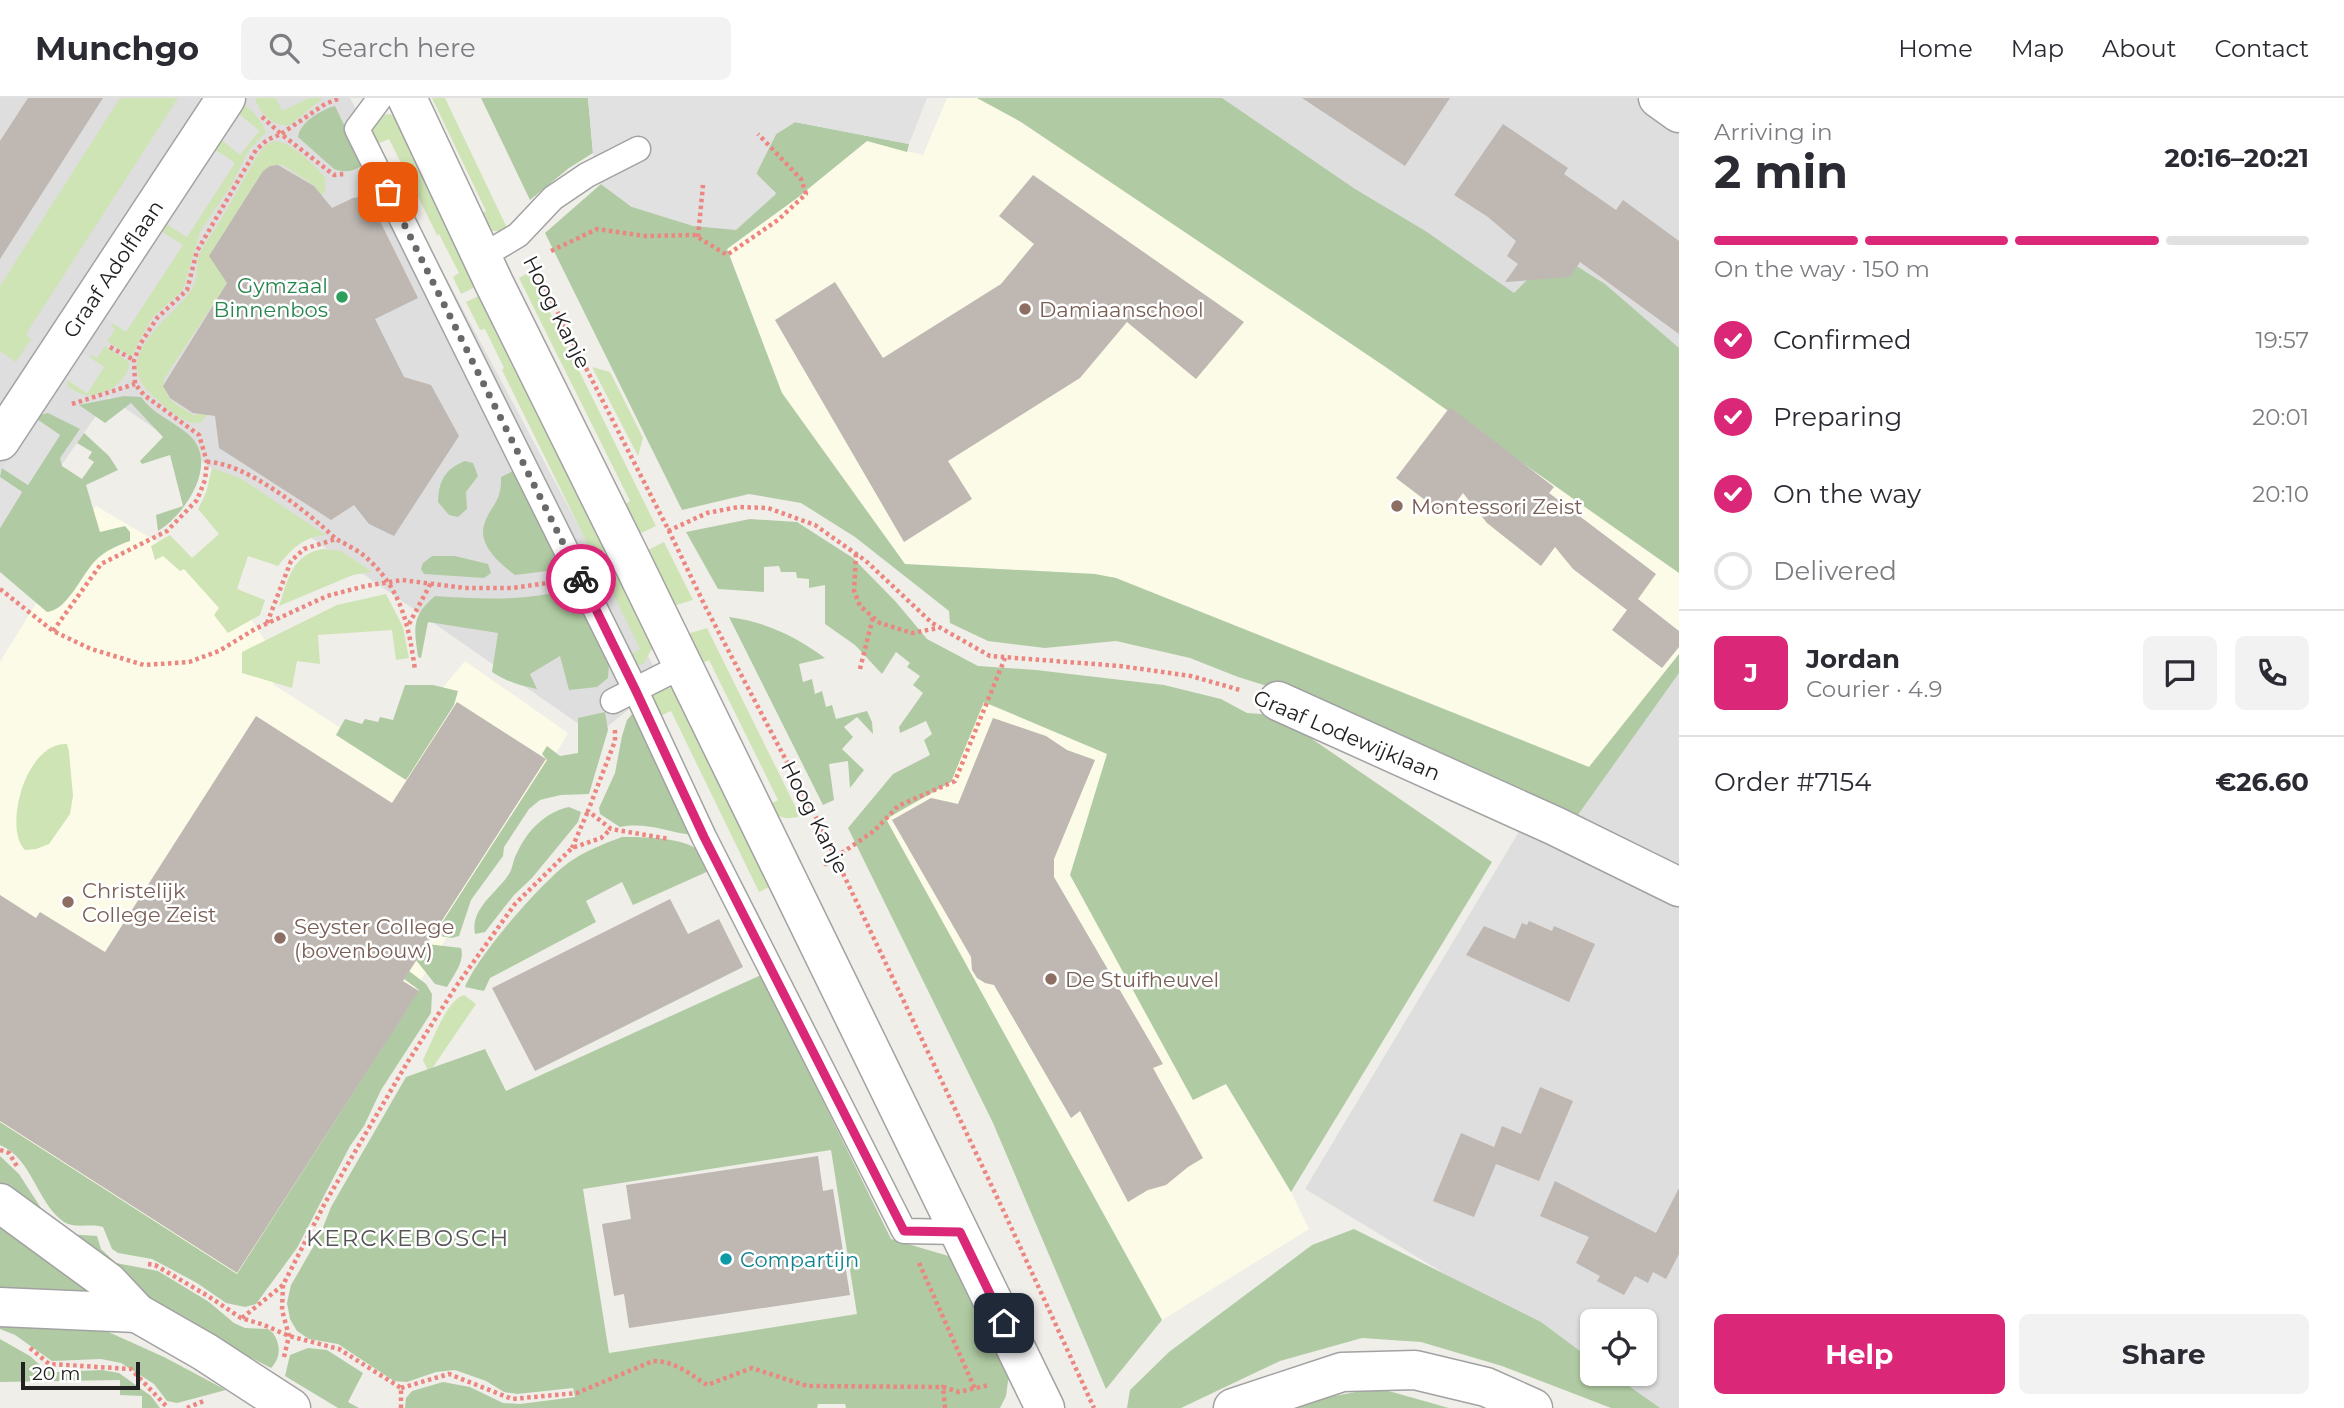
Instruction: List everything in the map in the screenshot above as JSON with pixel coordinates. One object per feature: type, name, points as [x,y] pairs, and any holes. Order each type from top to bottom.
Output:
[{"type":"street","name":"Hoog Kanje","points":[[407,98],[487,270],[1045,1408]]},
{"type":"street","points":[[1658,98],[1679,113]]},
{"type":"street","name":"Graaf Adolflaan","points":[[0,441],[239,103]]},
{"type":"street","name":"Graaf Lodewijklaan","points":[[1278,701],[1555,826],[1679,887]]},
{"type":"street","points":[[0,1203],[108,1282],[137,1313],[205,1352],[277,1399]]},
{"type":"street","points":[[0,1307],[137,1313]]},
{"type":"street","points":[[1233,1408],[1342,1372],[1415,1370],[1486,1387],[1533,1408]]},
{"type":"lane","points":[[380,98],[357,129],[636,691],[704,837],[904,1231],[960,1232]]},
{"type":"lane","name":"Hoog Kanje","points":[[487,270],[553,198],[587,175],[638,149]]},
{"type":"lane","points":[[613,701],[682,666]]},
{"type":"path","points":[[53,631],[101,564],[167,531],[197,500],[205,480],[207,462],[199,435],[144,395],[135,384],[134,360],[157,318],[187,290],[197,251],[256,150],[267,140],[281,134],[325,104],[341,98]]},
{"type":"path","points":[[239,103],[334,175],[376,169]]},
{"type":"path","points":[[487,270],[531,262],[584,233],[597,229],[646,236],[698,237],[727,255],[778,220],[806,194],[802,179],[758,134]]},
{"type":"path","points":[[698,237],[703,185]]},
{"type":"path","name":"Hoog Kanje","points":[[518,235],[706,608],[836,858],[1094,1408]]},
{"type":"path","points":[[63,407],[135,384]]},
{"type":"path","points":[[207,462],[218,462],[268,485],[312,516],[336,539],[368,558],[390,583],[408,625],[415,670]]},
{"type":"path","name":"Graaf Lodewijklaan","points":[[627,551],[707,513],[738,507],[768,508],[815,524],[856,554],[939,628],[990,656],[1120,666],[1191,676],[1278,701]]},
{"type":"path","points":[[267,624],[291,561],[304,549],[336,539]]},
{"type":"path","points":[[856,554],[854,591],[860,606],[880,623],[912,633],[939,628]]},
{"type":"path","points":[[0,589],[53,631],[91,649],[144,665],[190,662],[219,651],[267,624],[327,596],[365,586],[402,580],[465,588],[512,587],[560,581],[579,575]]},
{"type":"path","points":[[408,625],[431,583]]},
{"type":"path","points":[[860,669],[873,617]]},
{"type":"path","points":[[789,883],[836,858],[874,831],[898,806],[955,780],[1005,658]]},
{"type":"path","points":[[241,1318],[283,1285],[325,1203],[407,1063],[457,985],[514,904],[572,848],[615,741],[613,701]]},
{"type":"path","points":[[588,811],[611,829],[690,842],[704,837]]},
{"type":"path","points":[[572,848],[601,838],[611,829]]},
{"type":"path","points":[[904,1231],[975,1389]]},
{"type":"path","points":[[277,1399],[289,1336],[282,1310],[283,1285]]},
{"type":"path","points":[[289,1336],[338,1349],[401,1388],[449,1374],[512,1399],[577,1393],[653,1360],[665,1361],[679,1367],[707,1385],[752,1368],[807,1386],[943,1387]]},
{"type":"path","points":[[23,1343],[49,1364],[131,1369],[168,1408]]},
{"type":"path","points":[[401,1388],[401,1408]]},
{"type":"path","points":[[187,1408],[208,1399]]},
{"type":"shaded area","points":[[0,98],[350,98],[662,682],[596,736],[109,397],[0,553]]},
{"type":"shaded area","points":[[588,98],[927,98],[909,144],[795,122],[776,134],[756,173],[776,194],[736,230],[693,226],[632,207],[601,184],[593,153]]},
{"type":"shaded area","name":"Damiaanschool","points":[[947,98],[977,98],[1021,122],[1390,370],[1679,573],[1679,654],[1589,767],[1116,578],[1095,574],[905,564],[782,393],[727,249],[797,198],[867,141],[923,155]]},
{"type":"shaded area","points":[[1212,98],[1679,98],[1679,442]]},
{"type":"shaded area","points":[[235,111],[259,131],[240,155],[217,136]]},
{"type":"shaded area","points":[[209,146],[235,163],[187,237],[162,221]]},
{"type":"shaded area","points":[[156,228],[183,245],[126,332],[100,315]]},
{"type":"shaded area","points":[[78,350],[104,367],[87,393],[61,376]]},
{"type":"shaded area","points":[[35,418],[60,435],[28,485],[2,468]]},
{"type":"shaded area","points":[[0,477],[22,492],[0,528]]},
{"type":"shaded area","name":"Seyster College (bovenbouw)","points":[[96,506],[169,549],[247,613],[272,651],[274,685],[386,757],[465,661],[568,733],[243,1280],[0,1129],[0,662]]},
{"type":"shaded area","points":[[1679,659],[1679,1408],[1628,1408],[1616,1386],[1657,1386],[1657,1309],[1580,1309],[1580,1356],[1305,1189],[1530,813],[1595,777]]},
{"type":"shaded area","name":"De Stuifheuvel","points":[[983,702],[1108,754],[1071,875],[1193,1100],[1226,1083],[1291,1192],[1309,1229],[1162,1320],[886,819],[951,782]]},
{"type":"green space","points":[[120,98],[178,98],[26,334],[31,339],[16,362],[0,351],[0,286]]},
{"type":"green space","points":[[255,98],[276,98],[282,111],[309,98],[323,98],[290,125],[284,125],[268,118]]},
{"type":"green space","points":[[432,98],[445,98],[508,230],[489,230],[475,217],[486,211]]},
{"type":"green space","points":[[481,98],[588,98],[593,153],[569,168],[530,200]]},
{"type":"green space","points":[[977,98],[1222,98],[1355,189],[1427,232],[1514,293],[1549,258],[1567,260],[1605,284],[1679,348],[1679,573],[1390,370],[1021,122]]},
{"type":"green space","points":[[242,105],[257,116],[266,132],[249,150],[232,184],[200,232],[183,290],[152,318],[131,357],[107,341],[115,329],[111,326],[113,323],[126,331],[182,245],[156,228],[162,221],[187,237],[234,162],[209,146],[217,136],[259,130],[235,111]]},
{"type":"green space","points":[[335,106],[363,164],[353,170],[334,169],[298,137],[302,127],[312,117]]},
{"type":"green space","points":[[387,114],[394,115],[479,285],[461,294],[453,277],[459,273],[389,139],[377,144],[371,128],[375,119]]},
{"type":"green space","points":[[795,122],[909,144],[907,152],[867,141],[797,198],[727,249],[782,393],[905,564],[1095,574],[1116,578],[1589,767],[1679,654],[1679,673],[1570,826],[1322,703],[1238,677],[1190,658],[1116,641],[1045,648],[988,641],[950,623],[949,611],[855,537],[801,503],[749,494],[682,510],[545,233],[601,184],[632,207],[776,193],[756,174],[776,134]]},
{"type":"green space","points":[[275,141],[296,150],[325,177],[325,191],[320,199],[315,186],[283,165],[272,165],[263,171],[211,253],[211,260],[228,272],[229,280],[164,379],[166,392],[177,405],[194,415],[208,413],[202,422],[192,423],[166,408],[141,380],[137,365],[141,351],[149,337],[193,287],[203,248],[255,159],[265,145]]},
{"type":"green space","points":[[530,272],[656,526],[633,537],[620,508],[630,501],[519,278]]},
{"type":"green space","points":[[483,294],[612,548],[594,557],[502,370],[504,368],[485,329],[480,330],[466,302]]},
{"type":"green space","points":[[105,346],[129,362],[121,381],[109,390],[95,395],[82,394],[67,386],[68,380],[88,393],[104,367],[90,358],[92,355],[97,358]]},
{"type":"green space","points":[[592,367],[610,372],[643,438],[638,456]]},
{"type":"green space","points":[[124,396],[141,397],[151,408],[188,434],[197,446],[201,459],[196,487],[188,501],[179,513],[158,531],[156,515],[183,506],[170,455],[142,464],[140,461],[163,437],[131,403],[105,423],[79,405]]},
{"type":"green space","points":[[48,413],[80,429],[60,458],[62,466],[82,479],[94,462],[88,458],[92,452],[77,443],[84,433],[109,456],[118,470],[86,485],[100,532],[125,526],[130,532],[130,541],[100,557],[90,566],[68,599],[55,610],[47,612],[0,572],[0,528],[22,492],[0,477],[2,468],[28,485],[60,435],[35,418]]},
{"type":"green space","points":[[465,461],[473,463],[478,476],[466,492],[467,509],[458,517],[449,515],[438,502],[439,494],[444,476]]},
{"type":"green space","points":[[212,468],[240,478],[326,535],[310,538],[298,545],[278,566],[248,556],[237,589],[265,600],[260,615],[228,633],[214,615],[219,608],[184,569],[180,571],[163,556],[155,560],[151,546],[170,535],[192,558],[219,534],[198,509],[206,493]]},
{"type":"green space","points":[[515,470],[563,569],[515,575],[497,560],[487,547],[484,525],[500,493],[501,477]]},
{"type":"green space","points":[[750,519],[797,522],[853,558],[927,639],[978,666],[1164,685],[1221,699],[1247,713],[1277,715],[1492,862],[1291,1192],[1226,1084],[1193,1100],[1070,875],[1107,754],[984,702],[951,782],[886,819],[1162,1320],[1106,1389],[993,1123],[848,828],[893,774],[930,755],[924,740],[932,734],[926,721],[900,733],[899,727],[923,693],[913,685],[920,676],[907,667],[910,663],[896,652],[882,674],[855,645],[825,624],[825,585],[809,588],[809,579],[797,578],[796,572],[781,572],[779,566],[764,567],[764,592],[718,589],[686,532]]},
{"type":"green space","points":[[664,542],[693,600],[670,607],[642,553]]},
{"type":"green space","points":[[323,549],[341,551],[372,572],[353,575],[279,606],[298,562],[304,556]]},
{"type":"green space","points":[[432,556],[455,556],[488,564],[491,573],[484,578],[424,574],[421,569],[423,563]]},
{"type":"green space","points":[[620,564],[655,644],[643,664],[636,666],[628,656],[640,649],[603,573]]},
{"type":"green space","points":[[572,588],[609,663],[608,678],[597,687],[569,690],[560,656],[530,674],[537,689],[513,683],[497,675],[492,672],[498,633],[428,622],[421,658],[418,657],[416,623],[422,610],[435,596],[521,597]]},
{"type":"green space","points":[[386,594],[403,627],[409,658],[396,660],[392,630],[318,635],[320,664],[297,661],[292,688],[242,673],[242,652],[337,605]]},
{"type":"green space","points":[[729,617],[780,631],[825,658],[799,664],[803,682],[812,679],[815,694],[822,691],[826,707],[832,705],[836,719],[867,711],[873,734],[857,717],[844,727],[853,737],[842,749],[864,770],[850,788],[848,761],[829,764],[834,800],[823,805]]},
{"type":"green space","points":[[707,628],[800,816],[782,817],[767,806],[778,800],[709,660],[698,665],[684,635]]},
{"type":"green space","points":[[405,685],[433,685],[458,691],[454,705],[406,780],[336,735],[345,719],[362,724],[365,719],[378,722],[380,717],[393,720]]},
{"type":"green space","points":[[677,686],[778,883],[759,892],[671,711],[658,717],[653,692]]},
{"type":"green space","points":[[605,712],[608,730],[589,794],[561,795],[540,800],[529,809],[504,847],[503,856],[471,900],[459,936],[452,938],[434,935],[547,760],[542,754],[547,746],[560,756],[578,753],[578,718]]},
{"type":"green space","points":[[634,712],[692,835],[648,827],[620,827],[600,814],[599,808],[615,773],[627,720]]},
{"type":"green space","points":[[67,744],[73,796],[70,814],[49,844],[25,850],[16,824],[22,788],[29,771],[40,757],[52,747]]},
{"type":"green space","points":[[569,807],[581,812],[578,822],[485,932],[475,934],[480,909],[509,874],[526,837],[552,813]]},
{"type":"green space","points":[[622,837],[684,843],[701,853],[711,870],[633,905],[622,882],[586,901],[596,922],[490,978],[484,991],[465,987],[496,939],[556,873],[581,855]]},
{"type":"green space","points":[[427,944],[461,948],[460,963],[447,987],[435,984],[416,960]]},
{"type":"green space","points":[[409,971],[426,984],[432,994],[431,1013],[381,1090],[297,1248],[256,1304],[245,1307],[226,1303],[197,1283],[152,1259],[118,1253],[112,1249],[103,1227],[64,1222],[47,1204],[20,1160],[0,1145],[0,1122],[237,1274],[419,990],[404,979]]},
{"type":"green space","points":[[761,975],[891,1239],[962,1260],[1010,1367],[1006,1396],[1000,1408],[846,1408],[845,1404],[818,1404],[817,1408],[405,1408],[406,1398],[412,1391],[443,1382],[470,1387],[503,1403],[520,1404],[575,1397],[573,1388],[517,1394],[504,1392],[486,1381],[455,1370],[436,1372],[407,1382],[394,1381],[338,1344],[309,1339],[297,1331],[290,1319],[287,1303],[291,1285],[320,1235],[331,1207],[406,1077],[485,1049],[506,1091]],"holes":[[[831,1150],[857,1314],[609,1353],[583,1189]]]},
{"type":"green space","points":[[464,995],[476,1004],[429,1073],[423,1060],[435,1033],[452,1005]]},
{"type":"green space","points":[[0,1156],[19,1174],[50,1222],[0,1187]]},
{"type":"green space","points":[[0,1217],[99,1292],[0,1296]]},
{"type":"green space","points":[[1354,1229],[1541,1322],[1580,1351],[1580,1386],[1629,1386],[1660,1408],[1611,1408],[1502,1366],[1421,1342],[1362,1338],[1280,1361],[1181,1408],[1127,1408],[1130,1390],[1169,1352],[1312,1245]]},
{"type":"green space","points":[[65,1234],[97,1236],[101,1249],[116,1263],[158,1271],[209,1302],[234,1323],[245,1328],[268,1329],[279,1346],[274,1364],[271,1368],[222,1343],[144,1296]]},
{"type":"green space","points":[[0,1320],[104,1330],[164,1357],[226,1390],[177,1403],[167,1401],[154,1384],[121,1363],[101,1359],[52,1361],[15,1335],[0,1329]]},
{"type":"green space","points":[[0,1339],[30,1356],[41,1366],[56,1372],[102,1370],[119,1373],[151,1396],[160,1408],[142,1408],[142,1396],[120,1395],[120,1380],[0,1382]]},
{"type":"green space","points":[[308,1348],[327,1350],[363,1373],[348,1402],[359,1408],[338,1408],[285,1376],[290,1355]]},
{"type":"green space","points":[[1378,1388],[1449,1408],[1296,1408],[1323,1398]]},
{"type":"building","points":[[28,98],[103,98],[0,259],[0,141]]},
{"type":"building","points":[[1302,98],[1450,98],[1405,166]]},
{"type":"building","points":[[1503,124],[1568,168],[1564,174],[1616,210],[1623,200],[1679,241],[1679,334],[1580,262],[1570,277],[1505,282],[1518,264],[1507,256],[1516,241],[1488,217],[1454,195]]},
{"type":"building","points":[[278,165],[314,186],[332,208],[353,198],[360,197],[368,201],[418,298],[375,319],[404,377],[431,385],[459,436],[394,536],[369,524],[354,505],[331,520],[219,448],[215,416],[193,413],[170,398],[163,386],[227,283],[209,256],[263,171]]},
{"type":"building","points":[[1033,175],[1244,322],[1196,379],[1127,322],[1080,378],[948,461],[972,499],[904,542],[775,320],[835,282],[883,358],[1001,284],[1034,244],[999,216]]},
{"type":"building","points":[[1450,407],[1554,487],[1549,493],[1656,574],[1638,599],[1679,631],[1679,647],[1662,668],[1612,630],[1627,610],[1573,569],[1555,547],[1541,566],[1487,523],[1463,493],[1446,516],[1396,478]]},
{"type":"building","name":"Seyster College (bovenbouw)","points":[[457,702],[546,759],[403,981],[419,991],[237,1273],[0,1121],[0,895],[36,918],[40,912],[105,952],[256,716],[392,803]]},
{"type":"building","points":[[993,718],[1046,736],[1067,750],[1095,760],[1054,859],[1054,877],[1163,1064],[1153,1068],[1203,1158],[1166,1185],[1148,1190],[1128,1202],[1080,1111],[1071,1118],[994,985],[977,978],[972,970],[971,957],[892,820],[931,798],[958,804]]},
{"type":"building","points":[[670,899],[688,934],[719,919],[743,967],[535,1071],[492,988]]},
{"type":"building","points":[[1529,921],[1552,931],[1554,926],[1595,944],[1569,1002],[1466,955],[1484,926],[1515,939],[1522,923],[1527,925]]},
{"type":"building","points":[[1540,1087],[1573,1101],[1539,1181],[1496,1164],[1474,1217],[1433,1201],[1461,1133],[1494,1147],[1502,1126],[1521,1134]]},
{"type":"building","name":"Compartijn","points":[[818,1156],[823,1191],[833,1189],[850,1295],[629,1328],[624,1294],[614,1296],[602,1224],[631,1219],[626,1185]]},
{"type":"building","points":[[1555,1181],[1656,1233],[1679,1188],[1679,1254],[1666,1279],[1653,1272],[1648,1283],[1635,1276],[1624,1295],[1597,1281],[1600,1276],[1576,1263],[1589,1237],[1540,1216]]},
{"type":"way so far","points":[[388,192],[581,579]]},
{"type":"place","name":"Gymzaal Binnenbos","points":[[342,297]]},
{"type":"place","name":"Damiaanschool","points":[[1025,309]]},
{"type":"place","name":"Montessori Zeist","points":[[1397,506]]},
{"type":"place","name":"Christelijk College Zeist","points":[[68,902]]},
{"type":"place","name":"Seyster College (bovenbouw)","points":[[280,938]]},
{"type":"place","name":"De Stuifheuvel","points":[[1051,979]]},
{"type":"place","name":"Compartijn","points":[[726,1259]]},
{"type":"district","name":"KERCKEBOSCH","points":[[408,1238]]},
{"type":"route","points":[[581,579],[704,837],[904,1231],[960,1232],[1004,1323]]}]
